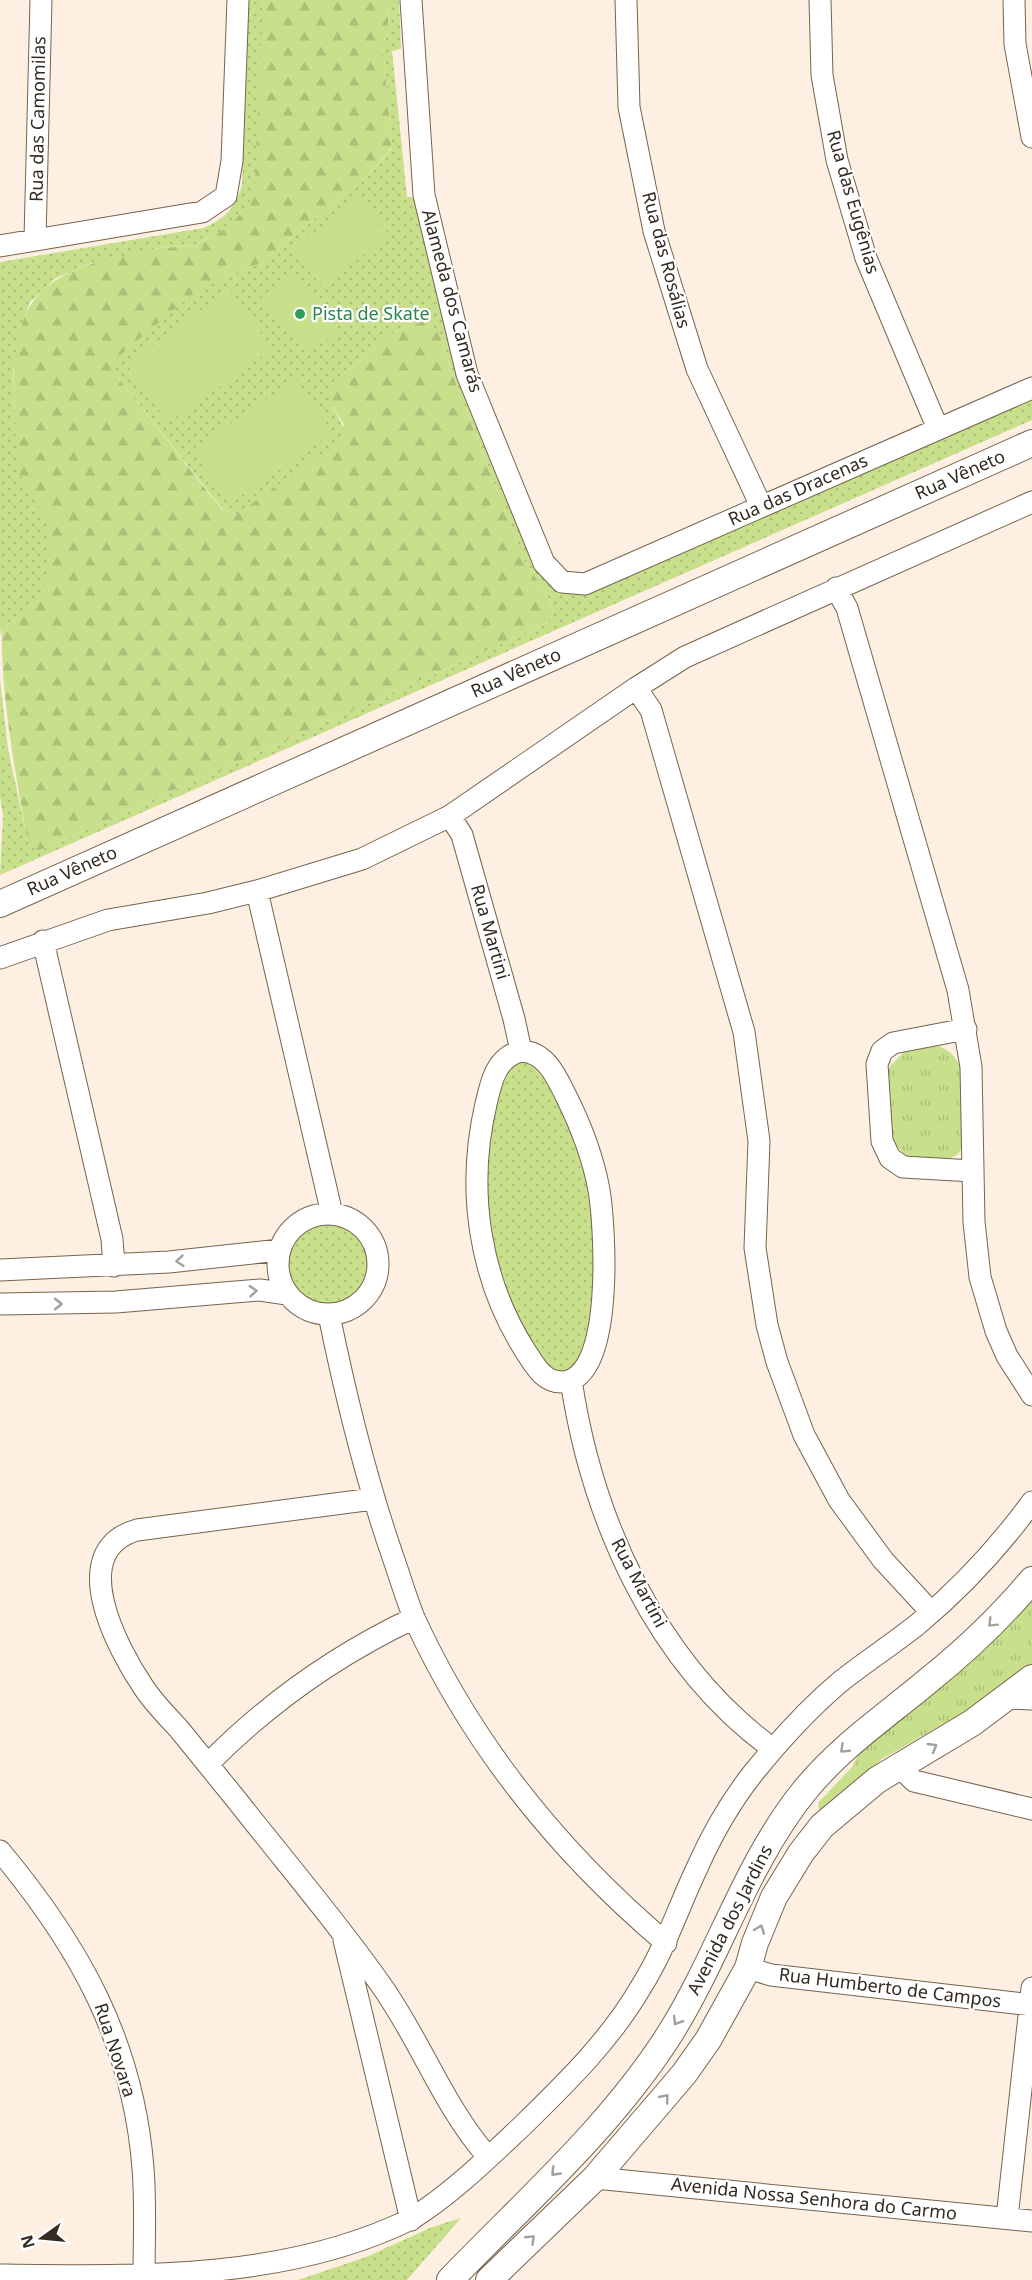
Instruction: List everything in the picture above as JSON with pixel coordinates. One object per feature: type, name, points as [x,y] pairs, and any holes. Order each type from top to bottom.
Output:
[{"type":"street","name":"Rua das Camomilas","points":[[35,239],[41,0]]},
{"type":"street","points":[[0,246],[202,212],[226,196],[232,161],[238,0]]},
{"type":"street","name":"Alameda dos Camarás","points":[[411,0],[424,195],[467,374],[544,563],[562,582]]},
{"type":"street","name":"Rua das Rosálias","points":[[626,0],[629,107],[654,231],[697,369],[761,506]]},
{"type":"street","name":"Rua das Eugênias","points":[[820,0],[822,75],[837,160],[866,258],[938,429]]},
{"type":"street","points":[[1014,0],[1016,44],[1032,137]]},
{"type":"street","name":"Rua das Dracenas","points":[[562,582],[585,584],[1032,388]]},
{"type":"street","name":"Rua Vêneto","points":[[0,904],[1032,443]]},
{"type":"street","points":[[0,958],[108,920],[208,903],[257,891],[362,859],[450,816],[685,657],[1032,502]]},
{"type":"street","points":[[836,588],[847,608],[948,951],[966,1029],[974,1105],[975,1250],[987,1304],[1007,1356],[1032,1395]]},
{"type":"street","points":[[636,688],[651,710],[744,1032],[759,1141],[755,1248],[762,1296],[777,1362],[804,1435],[839,1500],[882,1560],[931,1612]]},
{"type":"street","name":"Rua Martini","points":[[450,816],[462,835],[521,1051]]},
{"type":"street","points":[[257,891],[332,1214]]},
{"type":"street","points":[[43,941],[112,1239],[114,1266]]},
{"type":"street","points":[[966,1029],[893,1043],[882,1051],[877,1064],[882,1141],[891,1158],[903,1167],[973,1171]]},
{"type":"street","points":[[521,1051],[543,1058],[562,1087],[584,1137],[601,1206],[605,1273],[598,1330],[587,1367],[572,1380],[561,1382],[546,1378],[519,1342],[494,1287],[480,1229],[476,1176],[484,1114],[499,1064],[513,1053],[521,1051]]},
{"type":"street","points":[[332,1214],[358,1223],[368,1233],[375,1246],[379,1262],[377,1278],[370,1293],[359,1305],[345,1312],[329,1315],[306,1309],[287,1294],[280,1279],[280,1250],[294,1226],[306,1219],[332,1214]]},
{"type":"street","points":[[0,1270],[114,1266],[280,1250]]},
{"type":"street","points":[[0,1304],[116,1302],[260,1290],[287,1294]]},
{"type":"street","points":[[329,1315],[373,1499],[414,1617],[438,1665],[475,1730],[525,1800],[606,1889],[666,1942]]},
{"type":"street","name":"Rua Martini","points":[[572,1380],[582,1439],[597,1496],[615,1540],[644,1599],[664,1631],[710,1691],[747,1730],[773,1749]]},
{"type":"street","points":[[373,1499],[137,1530],[120,1537],[107,1550],[102,1559],[99,1581],[109,1618],[125,1655],[146,1691],[208,1764],[343,1935],[394,2004],[418,2043],[450,2106],[489,2157]]},
{"type":"street","points":[[0,2275],[234,2277],[296,2268],[352,2249],[411,2220],[463,2182],[564,2085],[606,2038],[640,1990],[666,1942],[712,1837],[744,1787],[773,1749],[832,1689],[931,1612],[973,1573],[1032,1502]]},
{"type":"street","name":"Avenida dos Jardins","points":[[450,2280],[590,2136],[645,2069],[692,1997],[755,1865],[795,1804],[846,1746],[957,1656],[1032,1580]]},
{"type":"street","points":[[208,1764],[256,1718],[309,1677],[343,1654],[414,1617]]},
{"type":"street","name":"Avenida dos Jardins","points":[[489,2280],[595,2178],[684,2074],[713,2031],[748,1968],[774,1896],[801,1853],[822,1826],[855,1796],[899,1766],[954,1734],[1032,1678]]},
{"type":"street","points":[[1007,1698],[1032,1699]]},
{"type":"street","points":[[899,1766],[914,1781],[1032,1809]]},
{"type":"street","points":[[795,1804],[822,1826]]},
{"type":"street","name":"Rua Novara","points":[[0,1851],[41,1900],[79,1960],[105,2014],[122,2060],[138,2131],[143,2166],[144,2277]]},
{"type":"street","points":[[343,1935],[411,2220]]},
{"type":"street","name":"Rua Humberto de Campos","points":[[748,1968],[771,1975],[1031,1999]]},
{"type":"street","points":[[1007,2218],[1031,1999]]},
{"type":"street","name":"Avenida Nossa Senhora do Carmo","points":[[595,2178],[1032,2221]]},
{"type":"green space","points":[[249,0],[263,0],[255,182],[250,204],[226,229],[194,245],[159,248],[89,264],[56,278],[30,302],[18,335],[13,371],[16,441],[20,475],[46,519],[51,560],[42,594],[18,619],[2,627],[0,637],[0,262],[203,228],[228,212],[242,185]]},
{"type":"green space","points":[[263,0],[389,0],[388,33],[383,47],[392,147],[369,175],[259,264],[226,277],[116,375],[222,510],[237,514],[344,425],[327,397],[328,387],[396,331],[426,320],[440,334],[455,381],[525,562],[546,592],[553,611],[550,622],[38,851],[28,843],[23,818],[10,735],[2,652],[2,627],[18,619],[46,519],[22,482],[16,457],[15,357],[20,327],[31,305],[47,287],[67,274],[121,256],[196,244],[219,232],[250,204]]},
{"type":"green space","points":[[389,0],[399,0],[401,49],[392,51],[407,197],[418,197],[537,563],[595,591],[1032,400],[1032,420],[0,875],[3,816],[0,796],[0,679],[8,749],[28,842],[38,851],[550,622],[553,611],[546,592],[525,562],[455,381],[440,334],[426,320],[396,331],[328,387],[330,400],[342,424],[344,438],[237,514],[223,510],[116,375],[114,360],[193,294],[226,277],[259,264],[369,175],[392,148],[383,47],[388,33]]},
{"type":"green space","points":[[359,197],[389,234],[323,288],[292,250]]},
{"type":"green space","name":"Pista de Skate","points":[[292,272],[339,330],[307,355],[261,297]]},
{"type":"green space","points":[[230,289],[272,349],[168,423],[126,364]]},
{"type":"green space","points":[[296,379],[333,433],[229,504],[192,450]]},
{"type":"green space","points":[[938,1046],[949,1052],[957,1061],[962,1074],[966,1103],[965,1145],[957,1155],[944,1161],[909,1158],[897,1147],[892,1134],[888,1072],[890,1066],[904,1052]]},
{"type":"green space","points":[[527,1061],[545,1078],[570,1126],[580,1157],[594,1224],[595,1292],[590,1324],[581,1356],[569,1372],[560,1372],[543,1362],[515,1311],[496,1258],[487,1203],[489,1148],[500,1089],[516,1062]]},
{"type":"green space","points":[[328,1224],[343,1227],[356,1236],[365,1249],[368,1264],[365,1279],[356,1292],[343,1301],[328,1304],[313,1301],[300,1292],[291,1279],[288,1264],[291,1249],[300,1236],[313,1227]]},
{"type":"green space","points":[[1032,1600],[1032,1666],[973,1707],[882,1759],[824,1811],[819,1810],[818,1803],[853,1766],[860,1749],[1008,1625]]},
{"type":"green space","points":[[461,2218],[407,2280],[298,2280],[366,2257],[432,2227]]},
{"type":"place","name":"Pista de Skate","points":[[300,314]]}]
